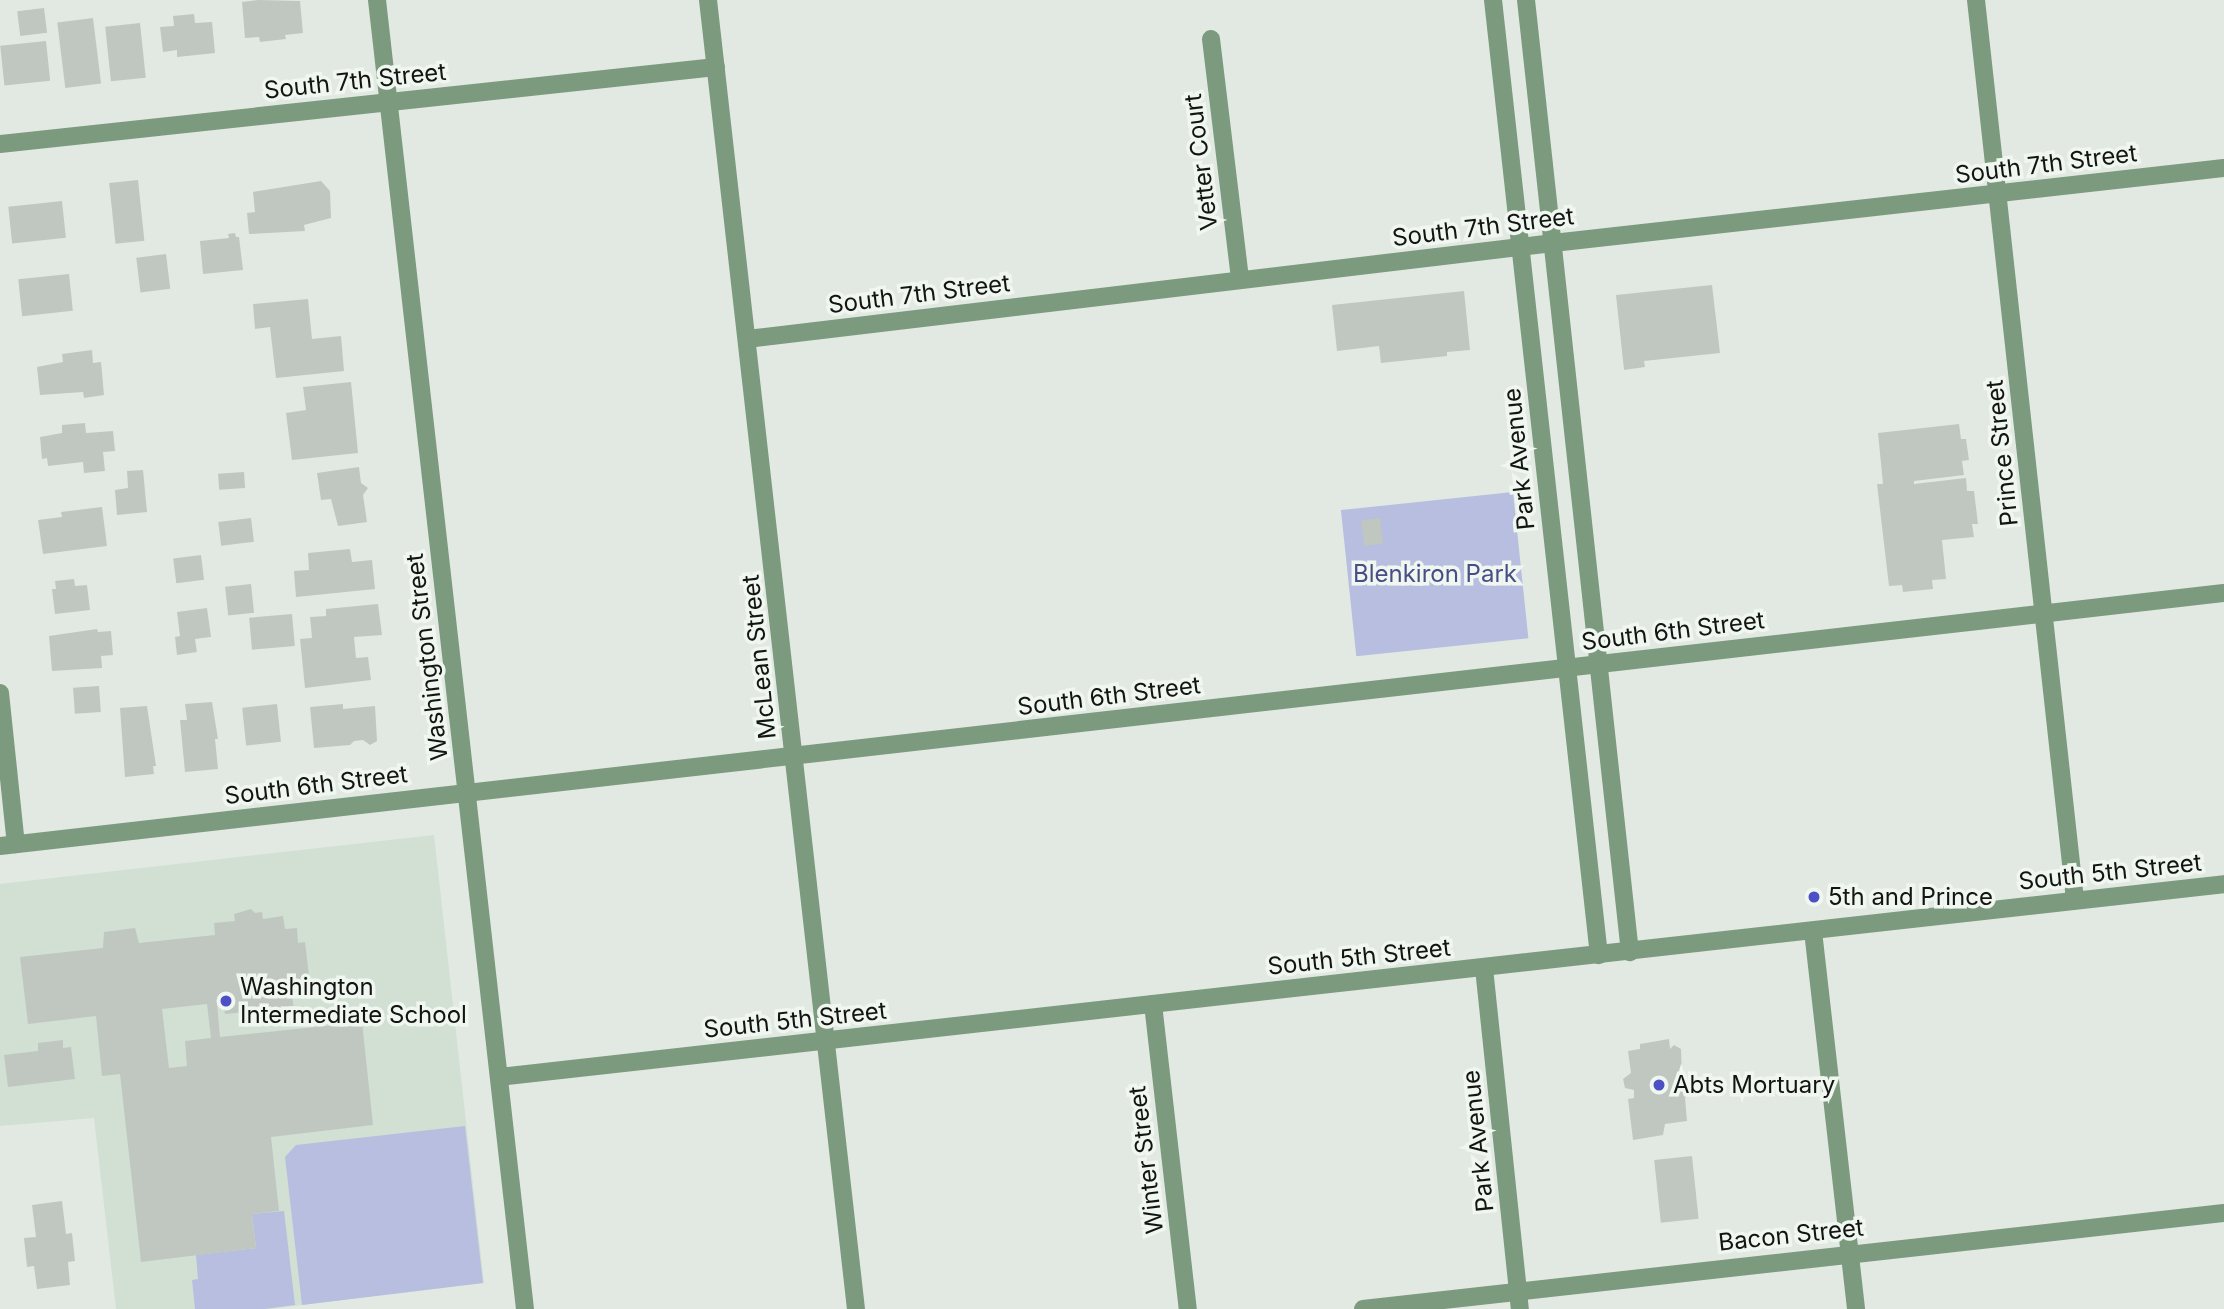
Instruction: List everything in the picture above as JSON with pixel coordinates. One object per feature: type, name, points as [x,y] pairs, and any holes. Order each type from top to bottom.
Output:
[{"type":"street","name":"Washington Street","points":[[377,0],[524,1309]]},
{"type":"street","name":"McLean Street","points":[[708,0],[856,1309]]},
{"type":"street","name":"Park Avenue","points":[[1493,0],[1599,955]]},
{"type":"street","points":[[1526,0],[1630,952]]},
{"type":"street","name":"Prince Street","points":[[1976,0],[2075,900]]},
{"type":"street","name":"Vetter Court","points":[[1211,39],[1240,279]]},
{"type":"street","name":"South 7th Street","points":[[0,144],[716,67]]},
{"type":"street","name":"South 7th Street","points":[[747,339],[1240,279],[2224,168]]},
{"type":"street","name":"South 6th Street","points":[[8,845],[2224,593]]},
{"type":"street","points":[[0,693],[8,845]]},
{"type":"street","name":"South 5th Street","points":[[499,1077],[2224,884]]},
{"type":"street","points":[[1813,931],[1856,1309]]},
{"type":"street","name":"Park Avenue","points":[[1483,968],[1519,1300]]},
{"type":"street","name":"Winter Street","points":[[1153,1004],[1188,1309]]},
{"type":"street","name":"Bacon Street","points":[[1363,1309],[1519,1300],[1850,1253],[2224,1213]]},
{"type":"shaded area","name":"Washington Intermediate School","points":[[434,835],[484,1283],[269,1309],[116,1309],[94,1118],[0,1126],[0,884]]},
{"type":"green space","name":"Blenkiron Park","points":[[1513,492],[1528,638],[1356,656],[1341,510]]},
{"type":"green space","points":[[465,1126],[483,1283],[302,1305],[285,1157],[296,1145]]},
{"type":"green space","points":[[284,1211],[295,1305],[264,1309],[195,1309],[192,1280],[198,1279],[196,1255],[256,1248],[252,1214]]},
{"type":"building","points":[[300,1],[303,33],[285,35],[286,39],[260,42],[259,37],[245,38],[242,2]]},
{"type":"building","points":[[44,8],[47,33],[20,36],[17,11]]},
{"type":"building","points":[[194,14],[195,23],[212,22],[215,53],[177,57],[177,50],[163,52],[160,27],[174,26],[173,16]]},
{"type":"building","points":[[93,18],[101,84],[65,88],[57,22]]},
{"type":"building","points":[[140,23],[146,78],[111,81],[105,27]]},
{"type":"building","points":[[46,41],[50,81],[4,86],[0,46]]},
{"type":"building","points":[[138,180],[144,241],[116,244],[109,183]]},
{"type":"building","points":[[321,181],[330,191],[331,218],[304,225],[305,231],[249,234],[247,213],[255,212],[253,192]]},
{"type":"building","points":[[62,201],[66,238],[12,243],[8,207]]},
{"type":"building","points":[[235,233],[236,237],[239,237],[243,270],[203,274],[200,241],[229,238],[228,234]]},
{"type":"building","points":[[166,254],[170,289],[140,292],[136,258]]},
{"type":"building","points":[[69,274],[73,311],[22,316],[18,279]]},
{"type":"building","points":[[1712,285],[1720,353],[1644,361],[1645,367],[1624,370],[1616,295]]},
{"type":"building","points":[[1464,291],[1470,350],[1447,352],[1447,356],[1381,363],[1379,346],[1337,351],[1332,305]]},
{"type":"building","points":[[308,299],[312,339],[341,336],[344,371],[276,378],[270,327],[255,329],[253,304]]},
{"type":"building","points":[[92,350],[93,363],[101,362],[104,395],[84,398],[83,392],[40,395],[37,367],[63,362],[62,354]]},
{"type":"building","points":[[351,382],[358,453],[292,460],[286,413],[306,410],[303,387]]},
{"type":"building","points":[[85,423],[86,433],[113,431],[115,451],[103,452],[105,471],[84,473],[83,462],[48,466],[47,458],[42,459],[40,437],[62,433],[62,425]]},
{"type":"building","points":[[1959,424],[1961,439],[1966,439],[1969,460],[1962,461],[1964,475],[1914,481],[1914,484],[1966,478],[1967,491],[1974,491],[1978,524],[1972,524],[1974,537],[1942,540],[1946,579],[1932,580],[1933,589],[1903,592],[1902,585],[1889,586],[1877,484],[1883,484],[1878,433]]},
{"type":"building","points":[[359,467],[361,483],[368,488],[363,495],[367,522],[338,526],[331,499],[321,500],[317,473]]},
{"type":"building","points":[[143,470],[147,512],[117,515],[115,490],[128,488],[127,471]]},
{"type":"building","points":[[244,472],[245,488],[219,490],[218,474]]},
{"type":"building","points":[[102,507],[107,546],[43,554],[38,520],[62,517],[61,512]]},
{"type":"building","points":[[251,518],[254,542],[221,546],[218,522]]},
{"type":"building","points":[[1380,518],[1383,544],[1364,546],[1361,520]]},
{"type":"building","points":[[350,549],[352,562],[372,560],[375,589],[296,597],[294,571],[309,570],[308,553]]},
{"type":"building","points":[[201,555],[204,580],[176,583],[173,558]]},
{"type":"building","points":[[74,579],[75,586],[87,585],[90,610],[55,614],[52,589],[56,589],[55,581]]},
{"type":"building","points":[[251,584],[254,613],[228,616],[225,587]]},
{"type":"building","points":[[378,604],[382,635],[354,637],[356,658],[368,657],[371,680],[305,688],[300,639],[312,638],[310,617],[326,616],[326,609]]},
{"type":"building","points":[[207,608],[211,637],[195,639],[197,652],[177,655],[175,637],[180,636],[177,612]]},
{"type":"building","points":[[292,614],[295,646],[252,650],[249,618]]},
{"type":"building","points":[[97,629],[98,632],[111,631],[113,655],[101,656],[102,668],[52,671],[49,636]]},
{"type":"building","points":[[99,686],[101,712],[75,714],[73,688]]},
{"type":"building","points":[[212,702],[218,739],[215,739],[218,769],[185,772],[180,720],[187,720],[185,704]]},
{"type":"building","points":[[277,704],[281,742],[246,745],[242,708]]},
{"type":"building","points":[[343,704],[343,709],[375,706],[377,741],[370,745],[363,740],[354,741],[350,745],[314,748],[310,707]]},
{"type":"building","points":[[147,706],[156,766],[153,766],[154,774],[125,777],[120,708]]},
{"type":"building","points":[[251,909],[255,913],[262,912],[263,919],[283,916],[285,929],[297,928],[298,943],[305,942],[309,976],[302,977],[304,991],[291,992],[294,1008],[273,1010],[273,1014],[266,1015],[264,1020],[246,1017],[246,1012],[225,1014],[223,1003],[217,1003],[220,1037],[362,1022],[373,1125],[271,1137],[279,1211],[252,1214],[256,1248],[141,1262],[120,1074],[102,1076],[96,1016],[28,1024],[20,957],[103,948],[104,932],[135,928],[139,943],[215,935],[214,923],[235,921],[234,914]],"holes":[[[207,1004],[211,1038],[185,1041],[187,1066],[169,1068],[162,1009]]]},
{"type":"building","points":[[1669,1039],[1670,1049],[1674,1045],[1681,1049],[1682,1078],[1687,1080],[1689,1092],[1685,1098],[1687,1121],[1665,1124],[1663,1135],[1633,1140],[1628,1099],[1634,1098],[1634,1090],[1625,1088],[1623,1079],[1631,1073],[1628,1051],[1640,1049],[1640,1044]]},
{"type":"building","points":[[63,1040],[63,1048],[71,1047],[75,1079],[8,1087],[4,1055],[38,1051],[38,1043]]},
{"type":"building","points":[[1692,1156],[1699,1219],[1661,1223],[1654,1160]]},
{"type":"building","points":[[62,1201],[66,1234],[72,1233],[75,1261],[68,1262],[70,1285],[37,1289],[34,1266],[27,1267],[24,1238],[36,1237],[32,1205]]},
{"type":"place","name":"5th and Prince","points":[[1814,897]]},
{"type":"place","name":"Washington Intermediate School","points":[[226,1001]]},
{"type":"place","name":"Abts Mortuary","points":[[1659,1085]]}]
